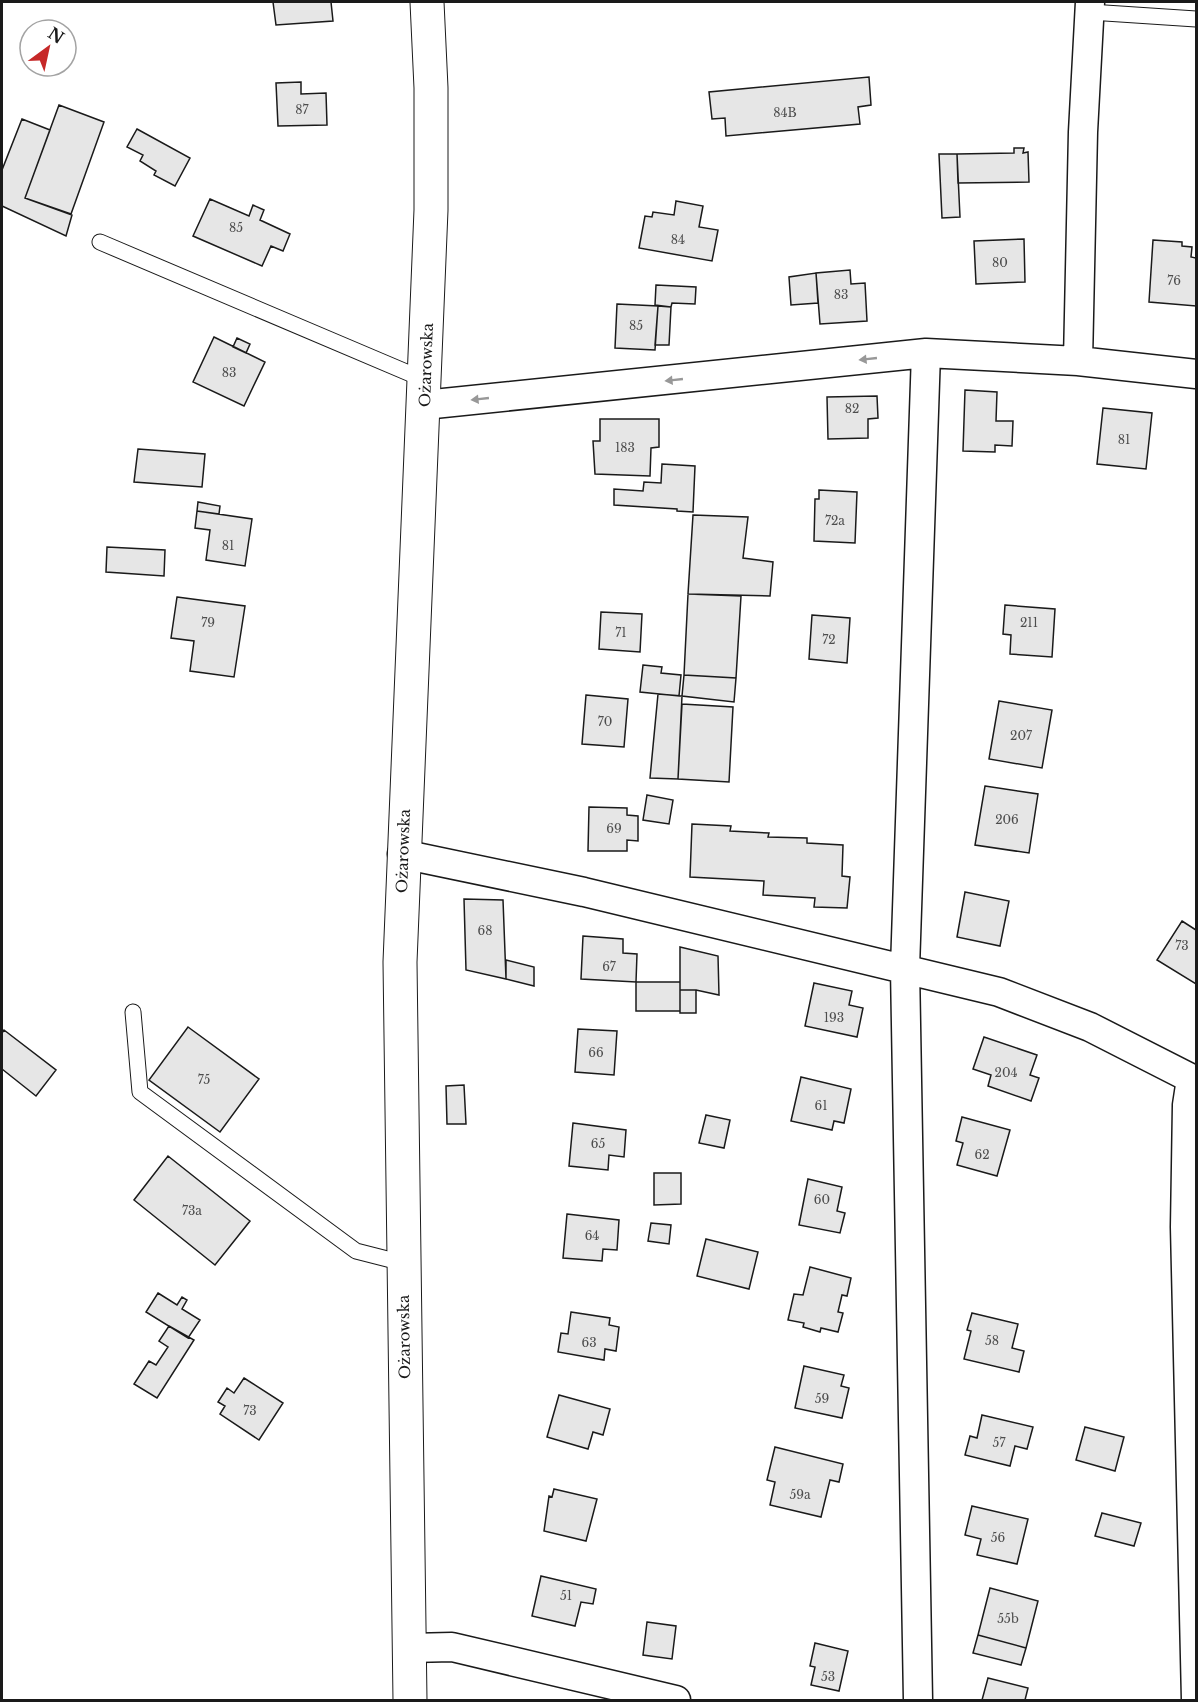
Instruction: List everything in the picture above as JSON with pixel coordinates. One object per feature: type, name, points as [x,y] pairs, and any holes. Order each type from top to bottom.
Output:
[{"type":"main road","name":"Ożarowska","points":[[410,1701],[399,1065],[402,854],[425,393],[432,157],[427,2]]},
{"type":"street","points":[[1078,361],[1083,132],[1090,7]]},
{"type":"street","points":[[918,1701],[905,968],[926,353]]},
{"type":"street","points":[[425,393],[926,353],[1078,361],[1197,374]]},
{"type":"street","points":[[402,854],[584,892],[999,992],[1090,1027],[1194,1080],[1187,1105],[1185,1227],[1196,1701]]},
{"type":"street","points":[[410,1647],[452,1647],[676,1701]]},
{"type":"lane","points":[[1090,7],[1197,19]]},
{"type":"lane","points":[[100,242],[425,393]]},
{"type":"lane","points":[[134,1012],[140,1092],[356,1251],[403,1263]]},
{"type":"building","points":[[273,2],[331,2],[333,21],[276,25]]},
{"type":"building","points":[[869,77],[871,105],[858,107],[860,124],[726,136],[725,118],[712,119],[709,92]]},
{"type":"building","points":[[301,82],[301,94],[326,93],[327,125],[278,126],[276,83]]},
{"type":"building","points":[[59,105],[104,122],[71,214],[25,198]]},
{"type":"building","points":[[22,119],[50,130],[25,198],[72,215],[66,236],[2,206],[2,170]]},
{"type":"building","points":[[137,129],[190,158],[175,186],[154,175],[156,171],[140,161],[143,155],[127,147]]},
{"type":"building","points":[[1014,148],[1024,148],[1023,153],[1028,152],[1029,182],[958,183],[957,154],[1014,153]]},
{"type":"building","points":[[939,154],[957,154],[960,217],[942,218]]},
{"type":"building","points":[[210,199],[249,216],[253,205],[264,210],[260,220],[290,234],[283,251],[271,246],[262,266],[193,236]]},
{"type":"building","points":[[676,201],[703,206],[699,227],[718,230],[712,261],[639,248],[645,216],[652,217],[653,212],[674,215]]},
{"type":"building","points":[[1024,239],[1025,282],[976,284],[974,241]]},
{"type":"building","points":[[1153,240],[1182,242],[1182,246],[1192,247],[1191,257],[1196,258],[1196,306],[1149,302]]},
{"type":"building","points":[[850,270],[851,284],[865,283],[867,321],[820,324],[816,273]]},
{"type":"building","points":[[816,273],[818,303],[791,305],[789,277]]},
{"type":"building","points":[[656,285],[696,287],[695,304],[672,303],[671,307],[655,305]]},
{"type":"building","points":[[617,304],[658,306],[655,350],[615,348]]},
{"type":"building","points":[[658,306],[671,307],[669,345],[655,345]]},
{"type":"building","points":[[214,337],[265,362],[244,406],[193,382]]},
{"type":"building","points":[[237,338],[250,344],[246,353],[233,347]]},
{"type":"building","points":[[965,390],[997,392],[996,421],[1013,421],[1012,446],[995,445],[995,452],[963,451]]},
{"type":"building","points":[[877,396],[878,418],[868,419],[868,438],[828,439],[827,397]]},
{"type":"building","points":[[1103,408],[1152,413],[1146,469],[1097,464]]},
{"type":"building","points":[[600,419],[659,419],[659,447],[651,448],[650,476],[595,474],[593,441],[600,441]]},
{"type":"building","points":[[138,449],[205,454],[202,487],[134,482]]},
{"type":"building","points":[[662,464],[695,466],[693,512],[614,505],[614,489],[643,491],[644,482],[661,483]]},
{"type":"building","points":[[819,490],[857,492],[855,543],[814,541],[815,499],[819,499]]},
{"type":"building","points":[[198,502],[220,506],[219,514],[197,511]]},
{"type":"building","points":[[197,511],[252,519],[245,566],[206,560],[210,530],[195,528]]},
{"type":"building","points":[[693,515],[748,517],[743,558],[773,562],[770,596],[688,594]]},
{"type":"building","points":[[107,547],[165,550],[164,576],[106,572]]},
{"type":"building","points":[[688,594],[741,596],[736,678],[684,675]]},
{"type":"building","points":[[177,597],[245,606],[234,677],[190,671],[194,641],[171,638]]},
{"type":"building","points":[[1005,605],[1055,609],[1052,657],[1010,654],[1011,635],[1003,634]]},
{"type":"building","points":[[601,612],[642,614],[640,652],[599,649]]},
{"type":"building","points":[[812,615],[850,618],[847,663],[809,659]]},
{"type":"building","points":[[643,665],[662,667],[661,673],[681,675],[679,696],[640,692]]},
{"type":"building","points":[[684,675],[736,678],[734,702],[682,696]]},
{"type":"building","points":[[658,694],[682,696],[678,779],[650,778]]},
{"type":"building","points":[[586,695],[628,699],[624,747],[582,744]]},
{"type":"building","points":[[999,701],[1052,710],[1042,768],[989,759]]},
{"type":"building","points":[[682,704],[733,707],[729,782],[678,779]]},
{"type":"building","points":[[985,786],[1038,794],[1029,853],[975,845]]},
{"type":"building","points":[[647,795],[673,800],[669,824],[643,820]]},
{"type":"building","points":[[589,807],[627,808],[627,815],[638,816],[638,841],[627,840],[627,851],[588,851]]},
{"type":"building","points":[[692,824],[731,826],[730,831],[769,833],[768,837],[807,838],[807,843],[843,845],[842,876],[850,877],[847,908],[814,907],[815,898],[763,895],[764,881],[690,877]]},
{"type":"building","points":[[965,892],[1009,901],[1000,946],[957,937]]},
{"type":"building","points":[[464,899],[503,900],[506,979],[466,970]]},
{"type":"building","points":[[1182,921],[1196,930],[1196,984],[1157,960]]},
{"type":"building","points":[[583,936],[623,939],[623,953],[637,954],[636,982],[581,979]]},
{"type":"building","points":[[680,947],[718,956],[719,995],[696,990],[680,990]]},
{"type":"building","points":[[506,960],[534,967],[534,986],[506,979]]},
{"type":"building","points":[[636,982],[680,982],[680,1011],[636,1011]]},
{"type":"building","points":[[814,983],[852,991],[849,1005],[863,1008],[857,1037],[805,1026]]},
{"type":"building","points":[[680,990],[696,990],[696,1013],[680,1013]]},
{"type":"building","points":[[188,1027],[259,1079],[220,1132],[149,1080]]},
{"type":"building","points":[[578,1029],[617,1031],[614,1075],[575,1072]]},
{"type":"building","points":[[4,1030],[56,1070],[36,1096],[2,1069],[2,1033]]},
{"type":"building","points":[[984,1037],[1037,1055],[1030,1075],[1039,1078],[1031,1101],[988,1086],[991,1075],[973,1069]]},
{"type":"building","points":[[801,1077],[851,1089],[844,1123],[834,1121],[832,1130],[791,1121]]},
{"type":"building","points":[[464,1085],[466,1124],[447,1124],[446,1086]]},
{"type":"building","points":[[706,1115],[730,1120],[724,1148],[699,1143]]},
{"type":"building","points":[[962,1117],[1010,1130],[997,1176],[957,1165],[963,1143],[956,1141]]},
{"type":"building","points":[[573,1123],[626,1130],[624,1157],[609,1155],[608,1170],[569,1166]]},
{"type":"building","points":[[168,1156],[250,1221],[215,1265],[134,1200]]},
{"type":"building","points":[[654,1173],[681,1173],[681,1204],[654,1205]]},
{"type":"building","points":[[808,1179],[842,1187],[837,1211],[845,1213],[840,1233],[799,1225]]},
{"type":"building","points":[[567,1214],[619,1220],[617,1250],[603,1249],[602,1261],[563,1258]]},
{"type":"building","points":[[651,1223],[671,1225],[669,1244],[648,1241]]},
{"type":"building","points":[[706,1239],[758,1252],[749,1289],[697,1276]]},
{"type":"building","points":[[810,1267],[851,1278],[847,1296],[842,1295],[838,1312],[843,1313],[838,1332],[821,1328],[820,1332],[803,1327],[804,1323],[788,1320],[794,1294],[803,1295]]},
{"type":"building","points":[[158,1293],[177,1305],[182,1297],[187,1300],[182,1309],[200,1320],[188,1338],[146,1312]]},
{"type":"building","points":[[571,1312],[610,1318],[609,1325],[619,1327],[616,1351],[605,1349],[604,1360],[558,1352],[561,1333],[568,1334]]},
{"type":"building","points":[[972,1313],[1018,1324],[1012,1348],[1024,1351],[1019,1372],[964,1359],[971,1331],[967,1330]]},
{"type":"building","points":[[169,1326],[194,1340],[157,1398],[134,1384],[149,1361],[156,1365],[168,1347],[159,1341]]},
{"type":"building","points":[[804,1366],[844,1375],[841,1386],[849,1388],[842,1418],[795,1408]]},
{"type":"building","points":[[244,1378],[283,1403],[259,1440],[220,1414],[225,1406],[218,1402],[227,1388],[234,1393]]},
{"type":"building","points":[[559,1395],[610,1409],[603,1435],[593,1432],[588,1449],[547,1437]]},
{"type":"building","points":[[982,1415],[1033,1427],[1027,1449],[1015,1446],[1010,1466],[965,1455],[970,1436],[977,1438]]},
{"type":"building","points":[[1085,1427],[1124,1437],[1115,1471],[1076,1460]]},
{"type":"building","points":[[775,1447],[843,1464],[839,1482],[830,1480],[821,1517],[770,1505],[775,1482],[767,1480]]},
{"type":"building","points":[[554,1489],[597,1499],[586,1541],[544,1531],[549,1496],[552,1497]]},
{"type":"building","points":[[972,1506],[1028,1519],[1017,1564],[977,1555],[981,1539],[965,1535]]},
{"type":"building","points":[[1102,1513],[1141,1523],[1134,1546],[1095,1536]]},
{"type":"building","points":[[541,1576],[596,1589],[593,1604],[581,1602],[575,1626],[532,1616]]},
{"type":"building","points":[[990,1588],[1038,1601],[1026,1648],[978,1635]]},
{"type":"building","points":[[647,1622],[676,1626],[672,1659],[643,1655]]},
{"type":"building","points":[[978,1635],[1026,1648],[1021,1665],[973,1653]]},
{"type":"building","points":[[815,1643],[848,1651],[839,1691],[811,1685],[815,1667],[810,1666]]},
{"type":"building","points":[[988,1678],[1028,1688],[1025,1700],[982,1700]]}]
